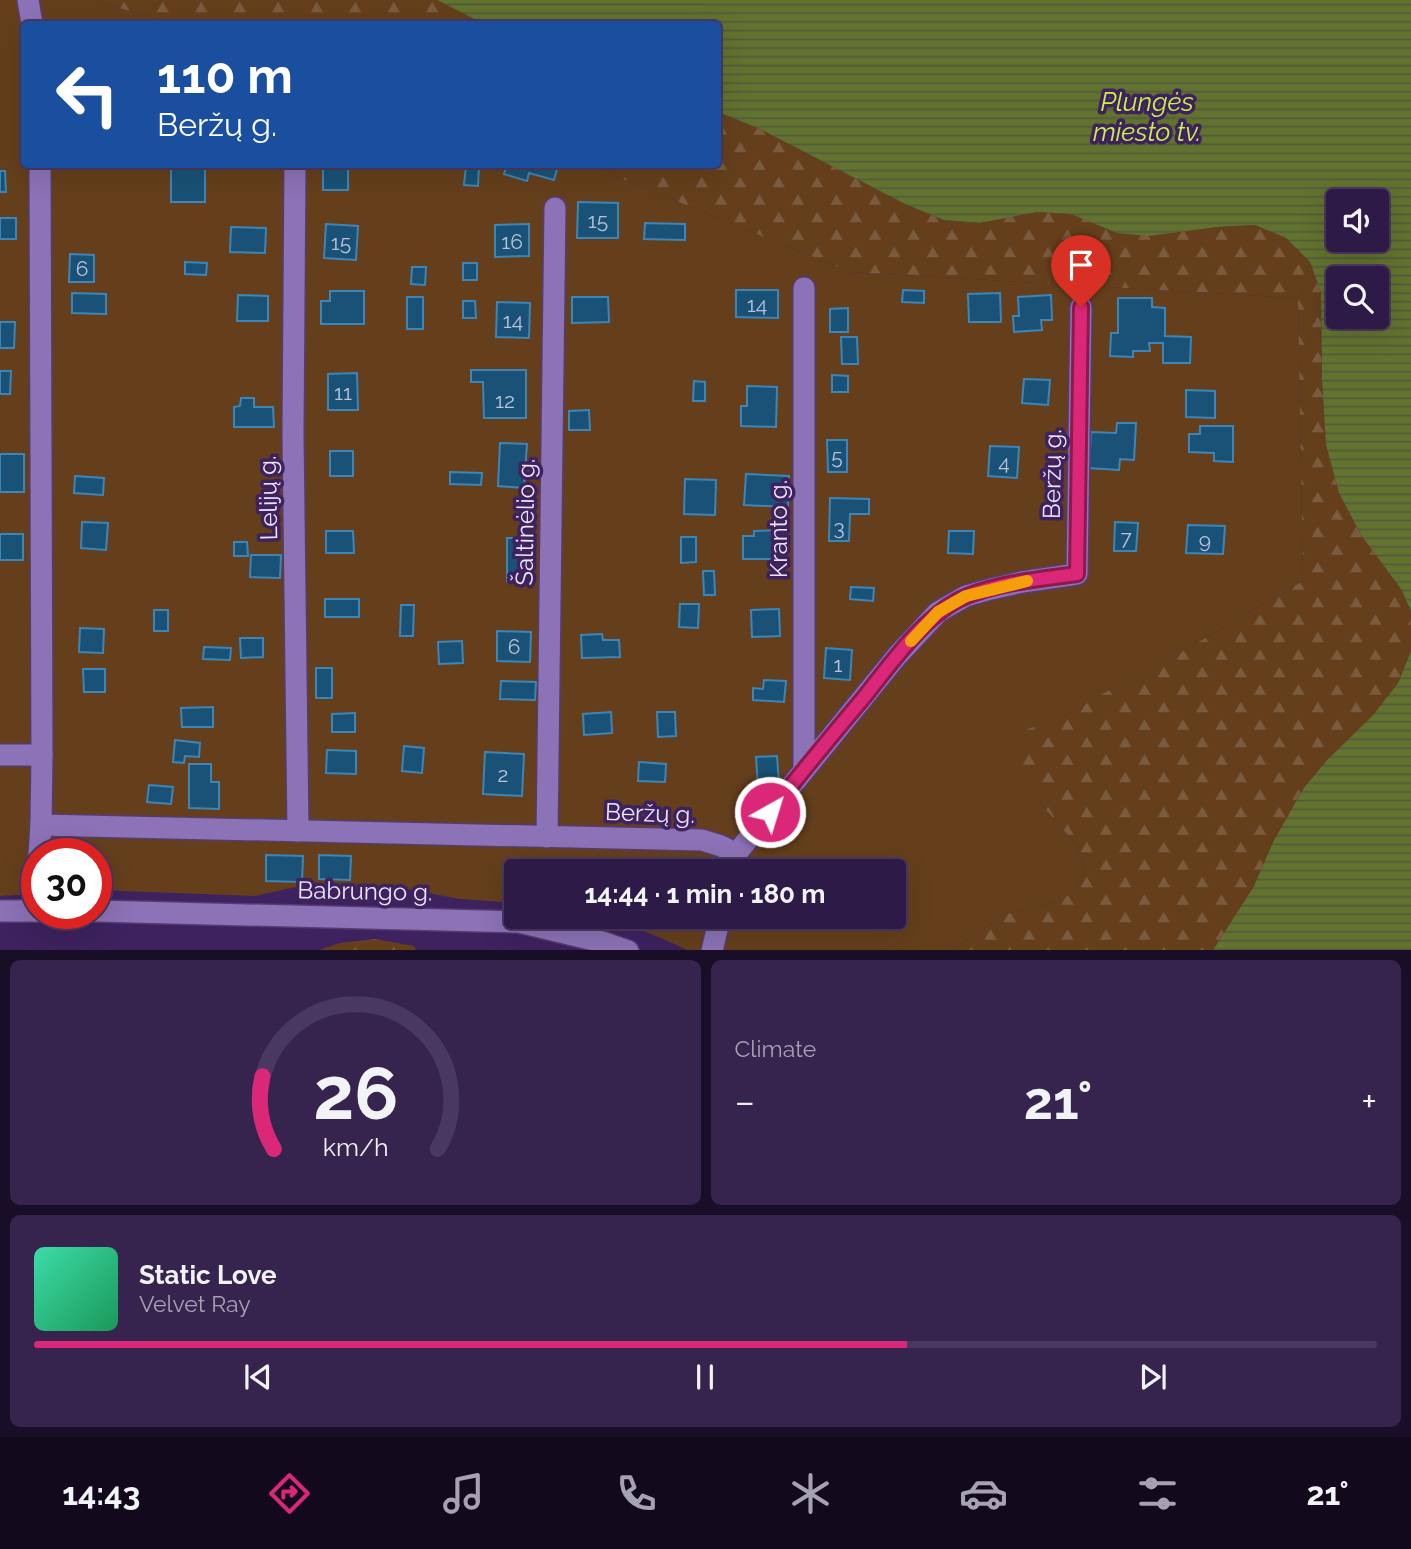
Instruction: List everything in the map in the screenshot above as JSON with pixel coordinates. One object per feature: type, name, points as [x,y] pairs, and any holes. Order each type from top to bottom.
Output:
[{"type":"street","points":[[28,0],[32,21]]},
{"type":"street","points":[[40,168],[40,838]]},
{"type":"street","name":"Lelijų g.","points":[[295,168],[293,434],[298,831]]},
{"type":"street","name":"Šaltinėlio g.","points":[[547,837],[555,208]]},
{"type":"street","name":"Kranto g.","points":[[804,288],[804,769]]},
{"type":"street","name":"Beržų g.","points":[[737,859],[804,769],[897,656],[938,612],[966,596],[991,589],[1077,574],[1081,307]]},
{"type":"street","points":[[0,755],[42,755]]},
{"type":"street","name":"Beržų g.","points":[[41,825],[702,840],[721,845],[731,859]]},
{"type":"street","points":[[0,911],[21,911]]},
{"type":"street","name":"Babrungo g.","points":[[112,911],[519,922],[628,950]]},
{"type":"street","points":[[712,950],[717,929]]},
{"type":"green space","points":[[0,0],[91,0],[164,21],[21,21],[21,168],[595,168],[850,272],[1298,298],[1303,581],[1071,713],[1025,730],[1036,798],[1077,846],[1084,868],[1079,887],[1060,901],[1006,914],[952,950],[687,950],[635,929],[906,929],[906,859],[504,859],[504,902],[460,899],[407,889],[300,886],[255,896],[112,891],[112,838],[21,838],[21,895],[0,896]]},
{"type":"green space","points":[[91,0],[437,0],[478,21],[164,21]]},
{"type":"green space","points":[[721,113],[760,129],[905,204],[944,220],[980,223],[1037,212],[1071,214],[1117,233],[1255,225],[1286,238],[1310,262],[1321,292],[1326,445],[1339,493],[1361,535],[1401,589],[1411,611],[1411,651],[1398,683],[1373,715],[1327,760],[1303,789],[1273,842],[1254,886],[1213,950],[952,950],[1006,914],[1060,901],[1079,887],[1084,868],[1077,846],[1036,798],[1022,767],[1025,730],[1071,713],[1303,581],[1298,298],[850,272],[595,168],[721,168]]},
{"type":"green space","points":[[375,939],[414,946],[416,950],[320,950],[340,943]]},
{"type":"water","name":"Plungės miesto tv.","points":[[437,0],[1411,0],[1411,611],[1401,589],[1361,535],[1339,493],[1326,445],[1321,292],[1310,262],[1286,238],[1255,225],[1148,236],[1117,233],[1071,214],[1037,212],[980,223],[944,220],[905,204],[760,129],[721,113],[721,21],[478,21]]},
{"type":"water","points":[[1411,651],[1411,950],[1213,950],[1254,886],[1273,842],[1303,789],[1327,760],[1373,715],[1398,683]]},
{"type":"building","points":[[171,168],[205,168],[205,202],[171,202]]},
{"type":"building","points":[[323,168],[348,168],[348,190],[323,190]]},
{"type":"building","points":[[466,168],[479,168],[478,186],[464,185]]},
{"type":"building","points":[[506,168],[557,169],[554,180],[529,173],[527,181],[504,174]]},
{"type":"building","points":[[0,171],[5,171],[6,192],[0,192]]},
{"type":"building","points":[[578,202],[618,203],[618,238],[577,238]]},
{"type":"building","points":[[0,218],[16,218],[16,239],[0,239]]},
{"type":"building","points":[[645,223],[685,224],[685,240],[644,239]]},
{"type":"building","points":[[326,224],[358,226],[356,260],[324,258]]},
{"type":"building","points":[[529,224],[529,256],[495,257],[495,225]]},
{"type":"building","points":[[231,227],[266,228],[265,253],[230,252]]},
{"type":"building","points":[[70,254],[94,255],[94,282],[69,282]]},
{"type":"building","points":[[185,262],[207,263],[206,275],[185,274]]},
{"type":"building","points":[[463,263],[477,263],[477,280],[463,280]]},
{"type":"building","points":[[412,267],[426,267],[425,285],[411,284]]},
{"type":"building","points":[[736,290],[778,290],[778,318],[736,317]]},
{"type":"building","points":[[903,290],[924,291],[924,303],[902,302]]},
{"type":"building","points":[[330,291],[364,291],[364,324],[321,324],[321,301],[330,301]]},
{"type":"building","points":[[72,293],[106,294],[106,314],[72,313]]},
{"type":"building","points":[[1000,293],[1001,322],[969,322],[968,294]]},
{"type":"building","points":[[238,295],[268,296],[268,321],[237,321]]},
{"type":"building","points":[[1051,295],[1052,320],[1041,320],[1042,330],[1014,332],[1013,316],[1019,316],[1018,297]]},
{"type":"building","points":[[407,297],[423,297],[423,329],[407,329]]},
{"type":"building","points":[[572,297],[608,297],[609,322],[572,323]]},
{"type":"building","points":[[1118,298],[1152,298],[1152,307],[1165,308],[1165,336],[1191,337],[1190,363],[1163,363],[1163,343],[1149,343],[1150,351],[1133,351],[1133,357],[1110,356],[1111,333],[1118,333]]},
{"type":"building","points":[[463,301],[475,301],[476,318],[463,318]]},
{"type":"building","points":[[497,302],[530,303],[529,338],[496,337]]},
{"type":"building","points":[[848,308],[848,332],[830,332],[830,309]]},
{"type":"building","points":[[0,322],[15,322],[14,348],[0,348]]},
{"type":"building","points":[[841,337],[857,337],[858,364],[842,364]]},
{"type":"building","points":[[471,370],[526,370],[526,418],[484,418],[483,382],[471,382]]},
{"type":"building","points":[[0,371],[11,371],[10,394],[0,394]]},
{"type":"building","points":[[357,373],[358,410],[328,410],[328,374]]},
{"type":"building","points":[[832,375],[848,376],[848,392],[832,392]]},
{"type":"building","points":[[1024,379],[1050,380],[1048,405],[1022,403]]},
{"type":"building","points":[[694,381],[705,382],[705,401],[693,401]]},
{"type":"building","points":[[747,386],[777,387],[776,427],[741,426],[741,406],[747,406]]},
{"type":"building","points":[[1186,390],[1215,391],[1215,418],[1186,417]]},
{"type":"building","points":[[241,398],[254,398],[254,407],[273,407],[274,427],[234,427],[234,407],[240,406]]},
{"type":"building","points":[[589,410],[590,430],[569,430],[569,411]]},
{"type":"building","points":[[1117,423],[1136,423],[1134,460],[1120,459],[1119,470],[1089,468],[1091,432],[1116,433]]},
{"type":"building","points":[[1200,426],[1233,426],[1233,462],[1214,461],[1214,453],[1189,452],[1189,434],[1200,434]]},
{"type":"building","points":[[827,440],[847,440],[847,472],[828,472]]},
{"type":"building","points":[[500,443],[527,444],[524,488],[498,486]]},
{"type":"building","points":[[990,446],[1019,447],[1017,478],[988,476]]},
{"type":"building","points":[[330,451],[353,451],[353,476],[330,476]]},
{"type":"building","points":[[0,454],[24,454],[24,492],[0,492]]},
{"type":"building","points":[[450,472],[482,473],[481,485],[450,484]]},
{"type":"building","points":[[746,474],[789,476],[788,507],[744,505]]},
{"type":"building","points":[[75,476],[104,478],[103,495],[74,493]]},
{"type":"building","points":[[685,479],[716,480],[715,515],[684,514]]},
{"type":"building","points":[[830,498],[869,499],[869,514],[850,514],[849,541],[829,541]]},
{"type":"building","points":[[82,522],[108,523],[106,550],[81,548]]},
{"type":"building","points":[[1115,522],[1138,523],[1136,551],[1114,551]]},
{"type":"building","points":[[1188,525],[1225,526],[1223,554],[1186,553]]},
{"type":"building","points":[[783,530],[784,559],[743,559],[743,536],[754,536],[754,531]]},
{"type":"building","points":[[326,531],[353,531],[354,553],[326,553]]},
{"type":"building","points":[[949,531],[974,531],[973,554],[948,553]]},
{"type":"building","points":[[0,534],[23,534],[23,560],[0,560]]},
{"type":"building","points":[[681,537],[696,537],[696,562],[681,563]]},
{"type":"building","points":[[507,538],[524,538],[524,581],[507,581]]},
{"type":"building","points":[[234,542],[247,542],[248,556],[234,556]]},
{"type":"building","points":[[251,555],[281,555],[280,578],[250,577]]},
{"type":"building","points":[[703,571],[714,571],[715,595],[704,595]]},
{"type":"building","points":[[851,587],[874,588],[873,601],[850,599]]},
{"type":"building","points":[[325,599],[359,599],[359,617],[325,617]]},
{"type":"building","points":[[680,604],[699,604],[698,628],[679,627]]},
{"type":"building","points":[[401,605],[414,605],[413,636],[400,636]]},
{"type":"building","points":[[779,609],[780,636],[752,637],[751,610]]},
{"type":"building","points":[[154,610],[168,610],[168,631],[154,631]]},
{"type":"building","points":[[80,628],[104,629],[103,653],[79,652]]},
{"type":"building","points":[[497,631],[531,632],[530,662],[497,661]]},
{"type":"building","points":[[602,634],[603,640],[619,640],[620,657],[582,658],[581,635]]},
{"type":"building","points":[[240,638],[263,638],[263,657],[241,658]]},
{"type":"building","points":[[462,641],[463,663],[439,664],[438,642]]},
{"type":"building","points":[[204,647],[231,648],[230,660],[203,659]]},
{"type":"building","points":[[826,648],[852,650],[850,680],[824,678]]},
{"type":"building","points":[[316,668],[332,668],[332,698],[316,698]]},
{"type":"building","points":[[83,669],[105,669],[105,692],[84,692]]},
{"type":"building","points":[[764,680],[786,681],[784,702],[753,700],[753,688],[763,689]]},
{"type":"building","points":[[501,681],[536,682],[535,700],[500,699]]},
{"type":"building","points":[[213,707],[213,727],[182,727],[181,708]]},
{"type":"building","points":[[611,712],[612,733],[584,735],[583,714]]},
{"type":"building","points":[[657,712],[675,712],[676,736],[658,737]]},
{"type":"building","points":[[355,713],[355,732],[332,732],[332,714]]},
{"type":"building","points":[[175,740],[200,743],[199,757],[185,756],[184,763],[173,762]]},
{"type":"building","points":[[404,746],[424,748],[422,773],[402,771]]},
{"type":"building","points":[[327,750],[356,751],[356,774],[326,773]]},
{"type":"building","points":[[485,752],[524,754],[522,796],[483,794]]},
{"type":"building","points":[[777,756],[779,784],[758,786],[756,757]]},
{"type":"building","points":[[639,762],[666,764],[665,782],[638,781]]},
{"type":"building","points":[[189,764],[211,764],[211,782],[219,782],[219,809],[189,808]]},
{"type":"building","points":[[149,785],[173,787],[171,804],[147,802]]},
{"type":"building","points":[[266,855],[303,856],[302,882],[266,881]]},
{"type":"building","points":[[319,855],[351,856],[350,880],[319,879]]},
{"type":"slow traffic","points":[[911,641],[938,612],[966,596],[1027,581]]},
{"type":"route","points":[[770,812],[897,656],[938,612],[966,596],[991,589],[1077,574],[1081,307]]}]
